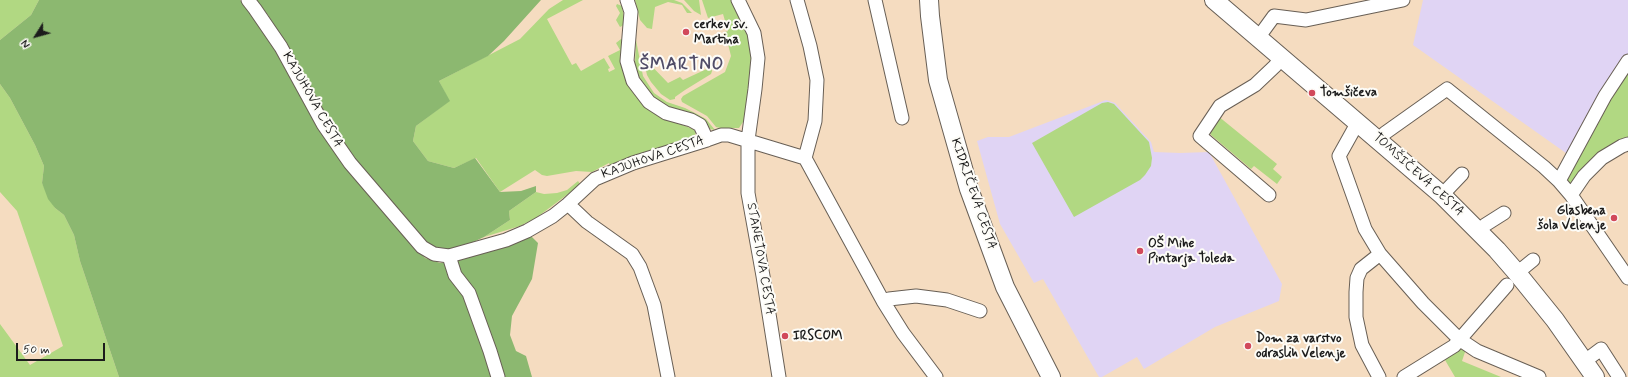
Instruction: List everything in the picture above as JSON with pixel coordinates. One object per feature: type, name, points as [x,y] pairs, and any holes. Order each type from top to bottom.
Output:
[{"type":"street","name":"KAJUHOVA CESTA","points":[[248,0],[281,47],[323,124],[350,163],[422,247],[434,254],[449,256],[506,240],[527,232],[553,216],[595,179],[611,171],[722,135],[729,135],[748,140],[805,158]]},
{"type":"street","points":[[627,0],[631,12],[627,61],[633,81],[649,102],[666,113],[691,120],[700,125],[707,140]]},
{"type":"street","name":"STANETOVA CESTA","points":[[738,0],[754,33],[758,58],[748,140],[748,193],[779,377]]},
{"type":"street","points":[[797,0],[810,46],[817,80],[815,121],[805,158],[883,302],[903,334],[936,377]]},
{"type":"street","points":[[875,0],[902,118]]},
{"type":"street","name":"KIDRIČEVA CESTA","points":[[929,0],[938,80],[969,189],[1005,287],[1051,377]]},
{"type":"street","name":"TOMŠIČEVA CESTA","points":[[1214,0],[1380,140],[1442,195],[1479,232],[1512,279],[1555,320],[1595,377]]},
{"type":"street","points":[[1258,38],[1274,16],[1306,20],[1403,0]]},
{"type":"street","points":[[1269,194],[1200,136],[1220,106],[1254,85],[1275,66],[1281,58]]},
{"type":"street","points":[[1559,181],[1605,96],[1628,61]]},
{"type":"street","points":[[1380,140],[1385,133],[1447,89],[1559,181],[1572,195],[1628,278]]},
{"type":"street","points":[[1358,122],[1339,156],[1365,230],[1380,254],[1423,304],[1459,339],[1477,351],[1539,377]]},
{"type":"street","points":[[1572,195],[1584,176],[1602,158],[1628,144]]},
{"type":"street","points":[[1442,195],[1462,174]]},
{"type":"street","points":[[568,204],[587,222],[632,254],[640,267],[654,305],[668,377]]},
{"type":"street","points":[[1479,232],[1486,225],[1504,213]]},
{"type":"street","points":[[1379,377],[1362,345],[1356,317],[1356,292],[1357,278],[1361,269],[1380,254]]},
{"type":"street","points":[[449,256],[455,275],[469,293],[472,300],[498,377]]},
{"type":"street","points":[[1404,377],[1454,346],[1512,279],[1533,260]]},
{"type":"street","points":[[883,302],[889,299],[916,296],[947,300],[980,311]]},
{"type":"street","points":[[1585,361],[1601,350],[1619,377]]},
{"type":"shaded area","points":[[1423,0],[1628,0],[1628,69],[1573,158],[1413,45]]},
{"type":"shaded area","name":"OŠ Mihe Pintarja Toleda","points":[[1106,100],[1115,103],[1151,142],[1154,152],[1209,152],[1282,284],[1279,301],[1215,327],[1144,369],[1137,357],[1102,377],[1099,377],[1043,279],[1034,283],[1000,224],[977,141],[988,137],[1009,137]]},
{"type":"green space","points":[[0,0],[39,0],[31,15],[0,40]]},
{"type":"green space","points":[[39,0],[240,0],[258,19],[381,208],[425,258],[440,263],[451,262],[511,245],[531,236],[538,243],[532,279],[512,316],[510,335],[516,351],[526,356],[532,377],[119,377],[80,261],[74,235],[64,215],[55,208],[48,199],[42,183],[44,166],[35,145],[10,98],[0,84],[0,40],[31,15]]},
{"type":"green space","points":[[256,0],[541,0],[504,41],[488,56],[439,81],[450,101],[416,126],[413,141],[428,161],[454,168],[475,158],[500,192],[521,191],[536,186],[536,192],[509,211],[510,220],[484,237],[467,245],[448,250],[434,250],[423,243],[354,159],[316,100],[268,15]]},
{"type":"green space","points":[[563,0],[583,0],[547,19],[572,65],[576,63],[581,71],[604,58],[610,68],[608,69],[609,72],[615,69],[608,56],[620,50],[616,43],[621,39],[623,40],[628,83],[634,94],[649,110],[659,116],[693,129],[696,132],[694,138],[610,165],[609,163],[592,172],[576,171],[547,176],[542,175],[535,170],[500,192],[476,158],[454,168],[428,161],[413,141],[416,126],[449,101],[439,81],[520,39],[549,9]]},
{"type":"green space","points":[[635,0],[674,0],[682,3],[692,13],[687,13],[682,5],[668,2],[655,7],[652,29],[647,28],[640,20]]},
{"type":"green space","points":[[684,0],[699,0],[701,15],[694,11]]},
{"type":"green space","points":[[702,0],[734,0],[740,9],[754,54],[746,121],[743,122],[739,128],[716,127],[707,116],[682,102],[681,99],[683,96],[725,72],[731,56],[725,32],[728,31],[723,14],[708,18]]},
{"type":"green space","points":[[617,4],[622,6],[625,23],[620,27],[616,20],[620,13],[616,6]]},
{"type":"green space","points":[[636,40],[643,76],[654,93],[667,102],[685,108],[706,119],[715,130],[710,129],[704,122],[658,102],[641,84],[635,64]]},
{"type":"green space","points":[[643,57],[668,83],[680,77],[683,80],[711,67],[712,71],[711,74],[685,90],[675,97],[675,99],[670,100],[661,94],[651,82],[647,75]]},
{"type":"green space","points":[[1628,65],[1628,140],[1601,155],[1569,184],[1563,179]]},
{"type":"green space","points":[[0,84],[10,98],[35,145],[44,166],[42,183],[55,208],[64,215],[74,235],[80,261],[119,377],[0,377],[0,324],[30,365],[63,346],[17,211],[0,192]]},
{"type":"green space","points":[[1108,102],[1114,104],[1149,142],[1152,158],[1151,166],[1140,180],[1074,217],[1032,143],[1102,103]]},
{"type":"green space","points":[[1218,116],[1277,164],[1273,169],[1282,177],[1277,184],[1254,166],[1251,169],[1211,135],[1210,133]]},
{"type":"green space","points":[[578,181],[580,184],[536,218],[520,226],[484,237],[510,220],[509,211],[536,192],[544,194],[557,193],[567,190]]},
{"type":"green space","points":[[1463,347],[1466,349],[1462,361],[1501,377],[1455,377],[1445,360],[1423,373],[1421,371]]},
{"type":"place","name":"cerkev sv. Martina","points":[[686,32]]},
{"type":"place","name":"Tomšičeva","points":[[1312,93]]},
{"type":"place","name":"Glasbena šola Velenje","points":[[1614,218]]},
{"type":"place","name":"OŠ Mihe Pintarja Toleda","points":[[1140,251]]},
{"type":"place","name":"IRSCOM","points":[[785,336]]},
{"type":"place","name":"Dom za varstvo odraslih Velenje","points":[[1248,346]]},
{"type":"district","name":"ŠMARTNO","points":[[682,65]]}]
